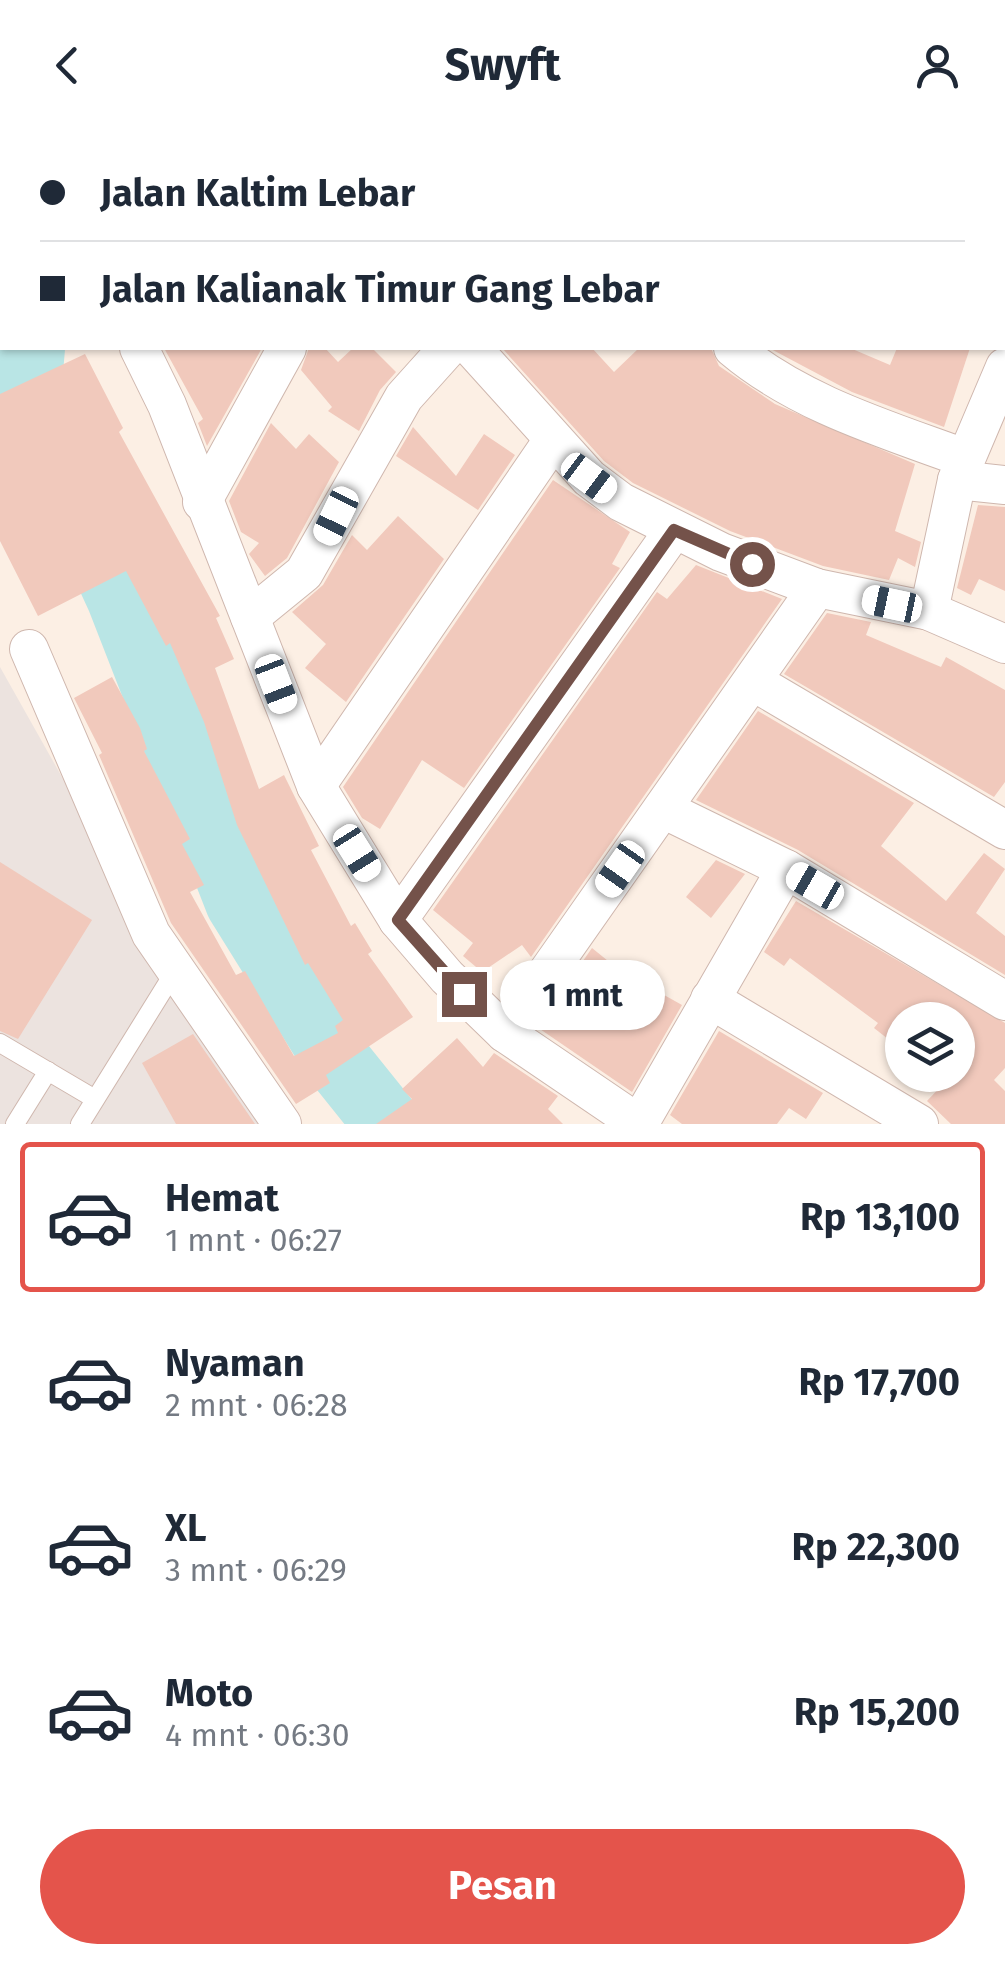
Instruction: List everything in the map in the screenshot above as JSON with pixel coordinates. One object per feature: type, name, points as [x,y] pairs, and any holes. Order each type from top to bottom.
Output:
[{"type":"street","points":[[140,350],[166,405],[316,786],[398,920],[505,1033],[639,1124],[786,869]]},
{"type":"street","points":[[202,502],[286,350]]},
{"type":"street","points":[[250,616],[304,573],[404,397],[446,350]]},
{"type":"street","points":[[474,350],[589,478],[620,502],[674,530],[817,588],[929,611],[1005,644]]},
{"type":"street","points":[[735,350],[752,364],[840,412],[961,469],[1005,484]]},
{"type":"street","points":[[929,611],[961,469],[1005,368]]},
{"type":"street","points":[[316,786],[553,440]]},
{"type":"street","points":[[398,920],[674,530]]},
{"type":"street","points":[[505,1033],[817,588]]},
{"type":"street","points":[[29,650],[136,903],[176,970],[282,1124]]},
{"type":"street","points":[[754,682],[1005,830]]},
{"type":"street","points":[[662,809],[786,869],[1005,1001]]},
{"type":"street","points":[[710,1000],[919,1124]]},
{"type":"lane","points":[[80,1124],[176,970]]},
{"type":"lane","points":[[0,1043],[95,1099]]},
{"type":"lane","points":[[15,1124],[48,1071]]},
{"type":"shaded area","points":[[0,667],[143,921],[273,1124],[0,1124]]},
{"type":"building","points":[[165,350],[261,350],[207,446],[198,423],[203,419]]},
{"type":"building","points":[[308,350],[327,350],[338,362],[351,350],[374,350],[396,372],[380,390],[359,431],[328,411],[332,407],[301,370]]},
{"type":"building","points":[[504,350],[594,350],[614,372],[637,350],[712,350],[719,366],[775,404],[915,464],[895,531],[921,542],[915,567],[898,558],[889,580],[823,566],[730,531],[633,483],[604,461]]},
{"type":"building","points":[[773,350],[855,350],[890,365],[896,350],[969,350],[944,427],[852,392]]},
{"type":"building","points":[[85,354],[123,428],[119,432],[220,616],[216,618],[234,659],[215,668],[259,789],[284,775],[319,846],[311,850],[351,926],[355,923],[372,951],[368,954],[413,1017],[326,1075],[330,1083],[296,1104],[171,923],[99,755],[102,753],[74,698],[112,677],[140,728],[147,749],[144,751],[190,839],[182,844],[204,885],[190,892],[236,975],[245,971],[294,1056],[338,1033],[335,1026],[343,1020],[308,963],[305,965],[237,825],[204,722],[170,643],[166,646],[126,571],[38,616],[0,541],[0,394]]},
{"type":"building","points":[[271,423],[296,449],[309,434],[339,462],[287,558],[265,576],[249,554],[259,543],[241,532],[229,501]]},
{"type":"building","points":[[413,427],[456,476],[484,434],[515,455],[478,510],[396,456]]},
{"type":"building","points":[[553,480],[630,532],[612,564],[620,568],[464,788],[422,760],[380,829],[362,818],[343,787]]},
{"type":"building","points":[[978,505],[1005,507],[1005,591],[979,579],[971,595],[957,588]]},
{"type":"building","points":[[398,516],[444,559],[346,702],[305,668],[326,644],[292,612],[323,585],[352,535],[367,550]]},
{"type":"building","points":[[696,565],[782,599],[531,957],[522,945],[482,972],[463,956],[473,943],[433,910],[657,592],[667,599]]},
{"type":"building","points":[[827,613],[871,622],[866,635],[941,667],[946,657],[1005,690],[1005,782],[994,797],[784,674]]},
{"type":"building","points":[[758,711],[914,803],[881,846],[946,901],[984,853],[1005,869],[976,913],[1005,936],[1005,975],[798,850],[696,800]]},
{"type":"building","points":[[716,860],[745,874],[711,918],[686,897]]},
{"type":"building","points":[[0,862],[92,920],[18,1039],[0,1031]]},
{"type":"building","points":[[796,901],[969,1002],[885,1002],[885,1037],[874,1028],[878,1023],[790,958],[784,966],[764,952]]},
{"type":"building","points":[[592,948],[645,991],[648,986],[682,1005],[632,1092],[537,1027]]},
{"type":"building","points":[[975,1005],[1005,1023],[1005,1068],[994,1080],[1005,1091],[1005,1124],[951,1124],[927,1101],[936,1092],[975,1092]]},
{"type":"building","points":[[719,1031],[823,1093],[806,1119],[789,1108],[777,1124],[682,1124],[670,1115]]},
{"type":"building","points":[[193,1034],[255,1124],[176,1124],[142,1063]]},
{"type":"building","points":[[457,1038],[483,1067],[494,1053],[558,1096],[548,1109],[563,1124],[376,1124],[412,1099],[402,1089]]},
{"type":"waterway","points":[[31,350],[27,395],[120,597],[239,902],[339,1063],[388,1124]]},
{"type":"route","points":[[464,994],[398,920],[674,530],[752,564]]}]
